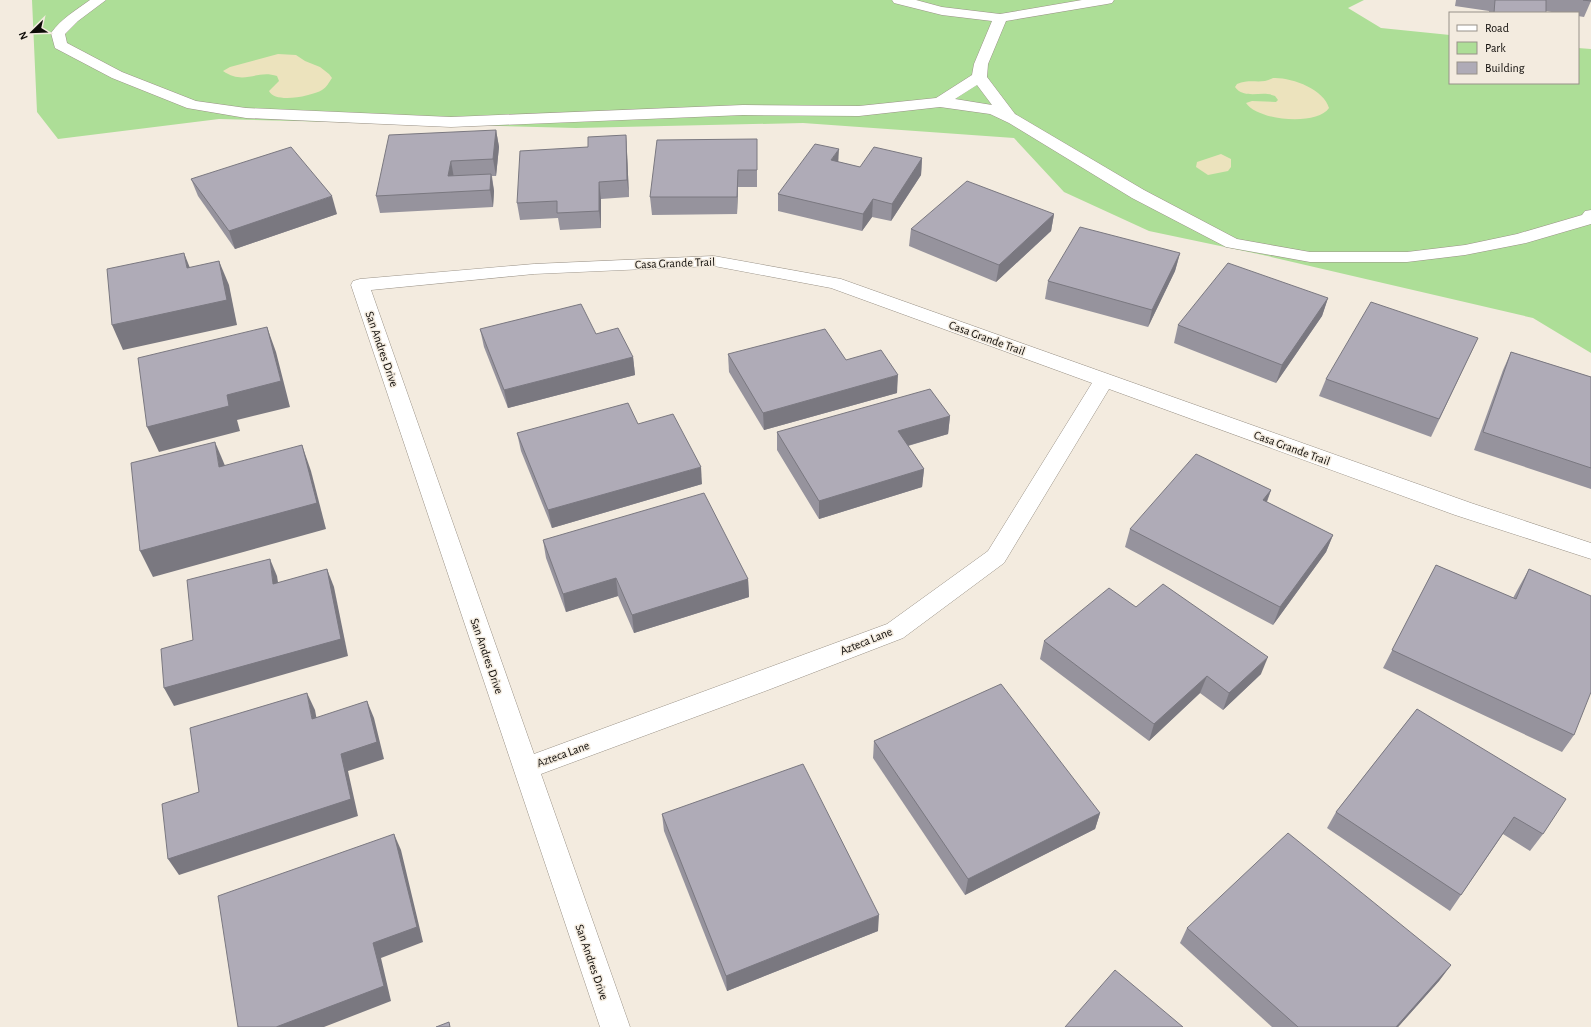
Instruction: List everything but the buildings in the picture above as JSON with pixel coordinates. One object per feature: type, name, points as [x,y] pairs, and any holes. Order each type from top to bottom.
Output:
[{"type":"street","points":[[98,0],[73,18],[58,32],[60,45],[116,74],[193,105],[246,113],[451,122],[743,110],[859,111],[940,102],[994,110],[1009,117],[1138,194],[1232,243],[1310,257],[1407,257],[1465,250],[1520,239],[1588,219],[1591,215]]},
{"type":"street","points":[[899,0],[942,11],[1000,18],[1107,0]]},
{"type":"street","points":[[1000,18],[981,64],[979,77],[1009,117]]},
{"type":"street","points":[[940,102],[979,77]]},
{"type":"street","name":"Casa Grande Trail","points":[[360,285],[534,269],[714,261],[836,283],[1463,509],[1591,551]]},
{"type":"street","name":"San Andres Drive","points":[[360,285],[615,1027]]},
{"type":"street","name":"Azteca Lane","points":[[526,768],[759,683],[895,631],[996,558],[1104,380]]},
{"type":"green space","points":[[32,0],[1364,0],[1348,8],[1381,28],[1449,35],[1449,84],[1579,84],[1579,48],[1591,49],[1591,353],[1533,318],[1263,255],[1149,231],[1064,192],[1014,138],[803,123],[576,128],[219,119],[58,139],[37,112]]},
{"type":"sand","points":[[278,54],[296,55],[305,61],[320,67],[332,78],[322,90],[310,95],[286,98],[273,95],[269,91],[279,81],[277,76],[263,74],[238,77],[223,71],[230,67]]},
{"type":"sand","points":[[1273,78],[1297,82],[1314,90],[1326,101],[1329,108],[1322,114],[1301,119],[1274,117],[1262,114],[1246,103],[1252,101],[1276,102],[1278,100],[1275,96],[1270,94],[1243,93],[1235,87],[1237,84],[1242,82],[1264,81]]},
{"type":"sand","points":[[1221,154],[1231,159],[1231,167],[1228,171],[1208,175],[1196,167],[1197,162]]}]
